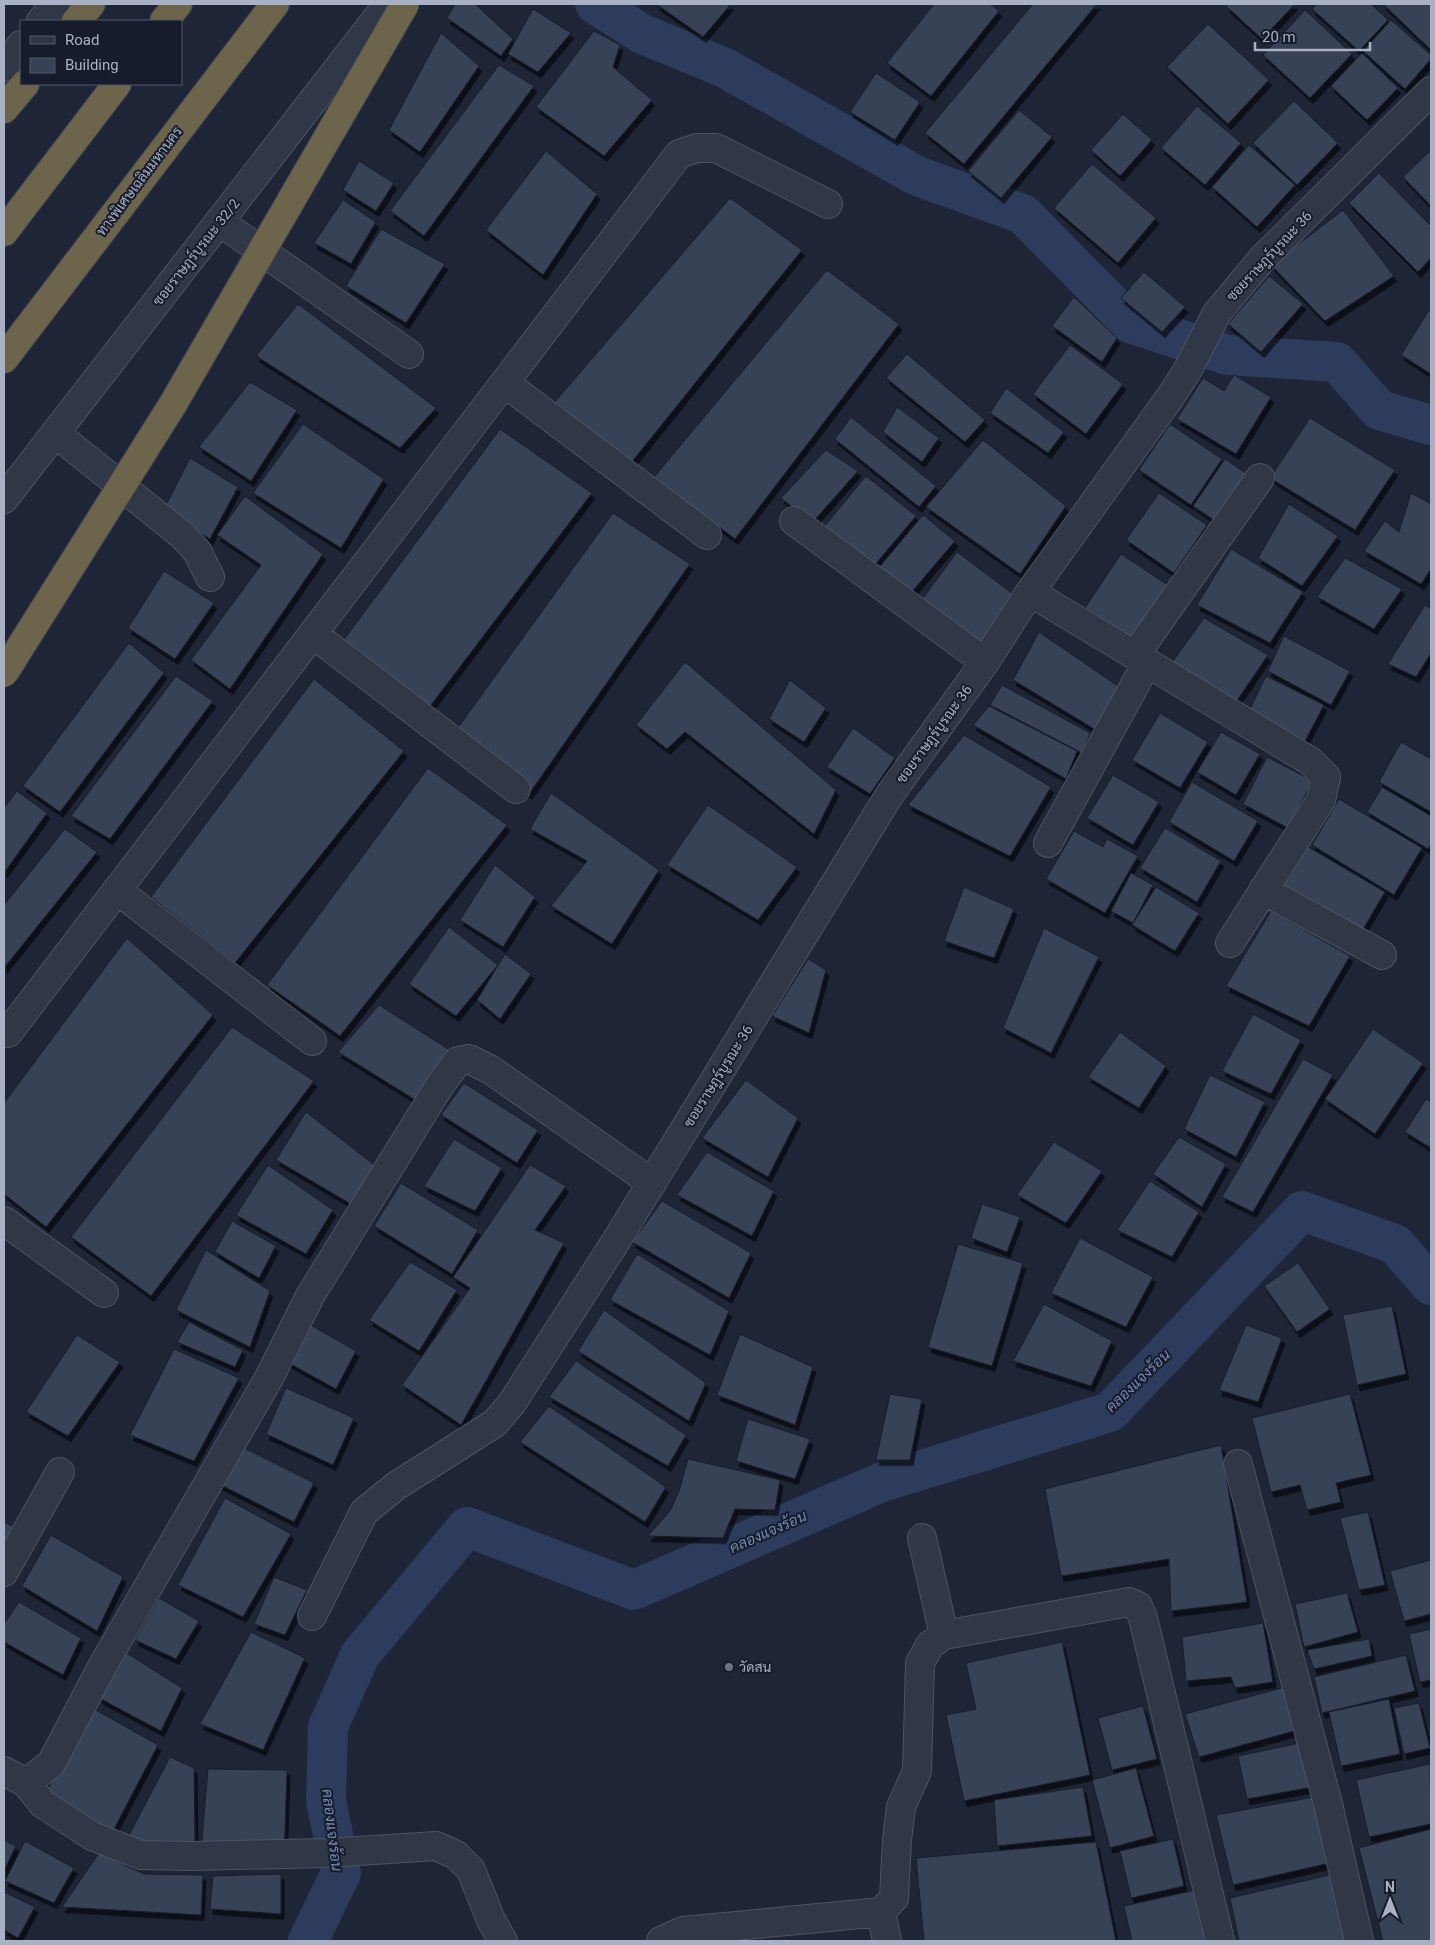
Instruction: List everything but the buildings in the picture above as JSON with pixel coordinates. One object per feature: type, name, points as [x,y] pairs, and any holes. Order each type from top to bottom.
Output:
[{"type":"highway","points":[[77,20],[91,4]]},
{"type":"highway","points":[[165,20],[178,4]]},
{"type":"highway","name":"ทางพิเศษเฉลิมมหานคร","points":[[4,359],[274,4]]},
{"type":"highway","points":[[4,673],[172,404],[405,4]]},
{"type":"highway","points":[[4,109],[24,85]]},
{"type":"highway","points":[[4,232],[116,85]]},
{"type":"street","points":[[42,20],[55,4]]},
{"type":"street","name":"ซอยราษฎร์บูรณะ 32/2","points":[[4,499],[388,4]]},
{"type":"street","points":[[4,67],[20,46]]},
{"type":"street","name":"ซอยราษฎร์บูรณะ 36","points":[[312,1616],[364,1512],[396,1486],[496,1423],[512,1403],[652,1182],[890,794],[985,662],[1030,592],[1187,372],[1202,338],[1216,313],[1262,259],[1431,91]]},
{"type":"street","points":[[5,1034],[679,154],[697,148],[716,148],[828,204]]},
{"type":"street","points":[[220,222],[408,354]]},
{"type":"street","points":[[505,383],[707,535]]},
{"type":"street","points":[[55,433],[182,535],[197,551],[210,577]]},
{"type":"street","points":[[1048,843],[1141,659],[1260,478]]},
{"type":"street","points":[[794,521],[985,662]]},
{"type":"street","points":[[1030,592],[1310,762],[1326,777],[1321,800],[1230,943]]},
{"type":"street","points":[[313,634],[516,789]]},
{"type":"street","points":[[117,890],[312,1041]]},
{"type":"street","points":[[1263,890],[1382,955]]},
{"type":"street","points":[[503,1941],[491,1920],[471,1870],[456,1855],[436,1846],[326,1853],[192,1856],[141,1855],[92,1836],[43,1804],[15,1777],[51,1764],[103,1665],[269,1378],[310,1296],[440,1085],[458,1061],[469,1059],[491,1070],[652,1182]]},
{"type":"street","points":[[4,1221],[104,1293]]},
{"type":"street","points":[[1238,1464],[1328,1804],[1360,1941]]},
{"type":"street","points":[[4,1572],[60,1472]]},
{"type":"street","points":[[922,1538],[944,1635]]},
{"type":"street","points":[[660,1941],[683,1931],[881,1912],[894,1898],[901,1807],[917,1771],[920,1663],[930,1645],[944,1635],[1129,1602],[1138,1606],[1220,1941]]},
{"type":"street","points":[[881,1912],[887,1941]]},
{"type":"waterway","points":[[595,4],[642,34],[723,67],[917,176],[1023,214],[1130,323],[1227,355],[1337,362],[1379,410],[1431,425]]},
{"type":"waterway","name":"คลองแจงร้อน","points":[[308,1941],[341,1873],[326,1801],[328,1727],[360,1655],[467,1527],[634,1590],[882,1482],[1110,1412],[1302,1211],[1395,1244],[1431,1285]]},
{"type":"place","name":"วัดสน","points":[[729,1667]]}]
